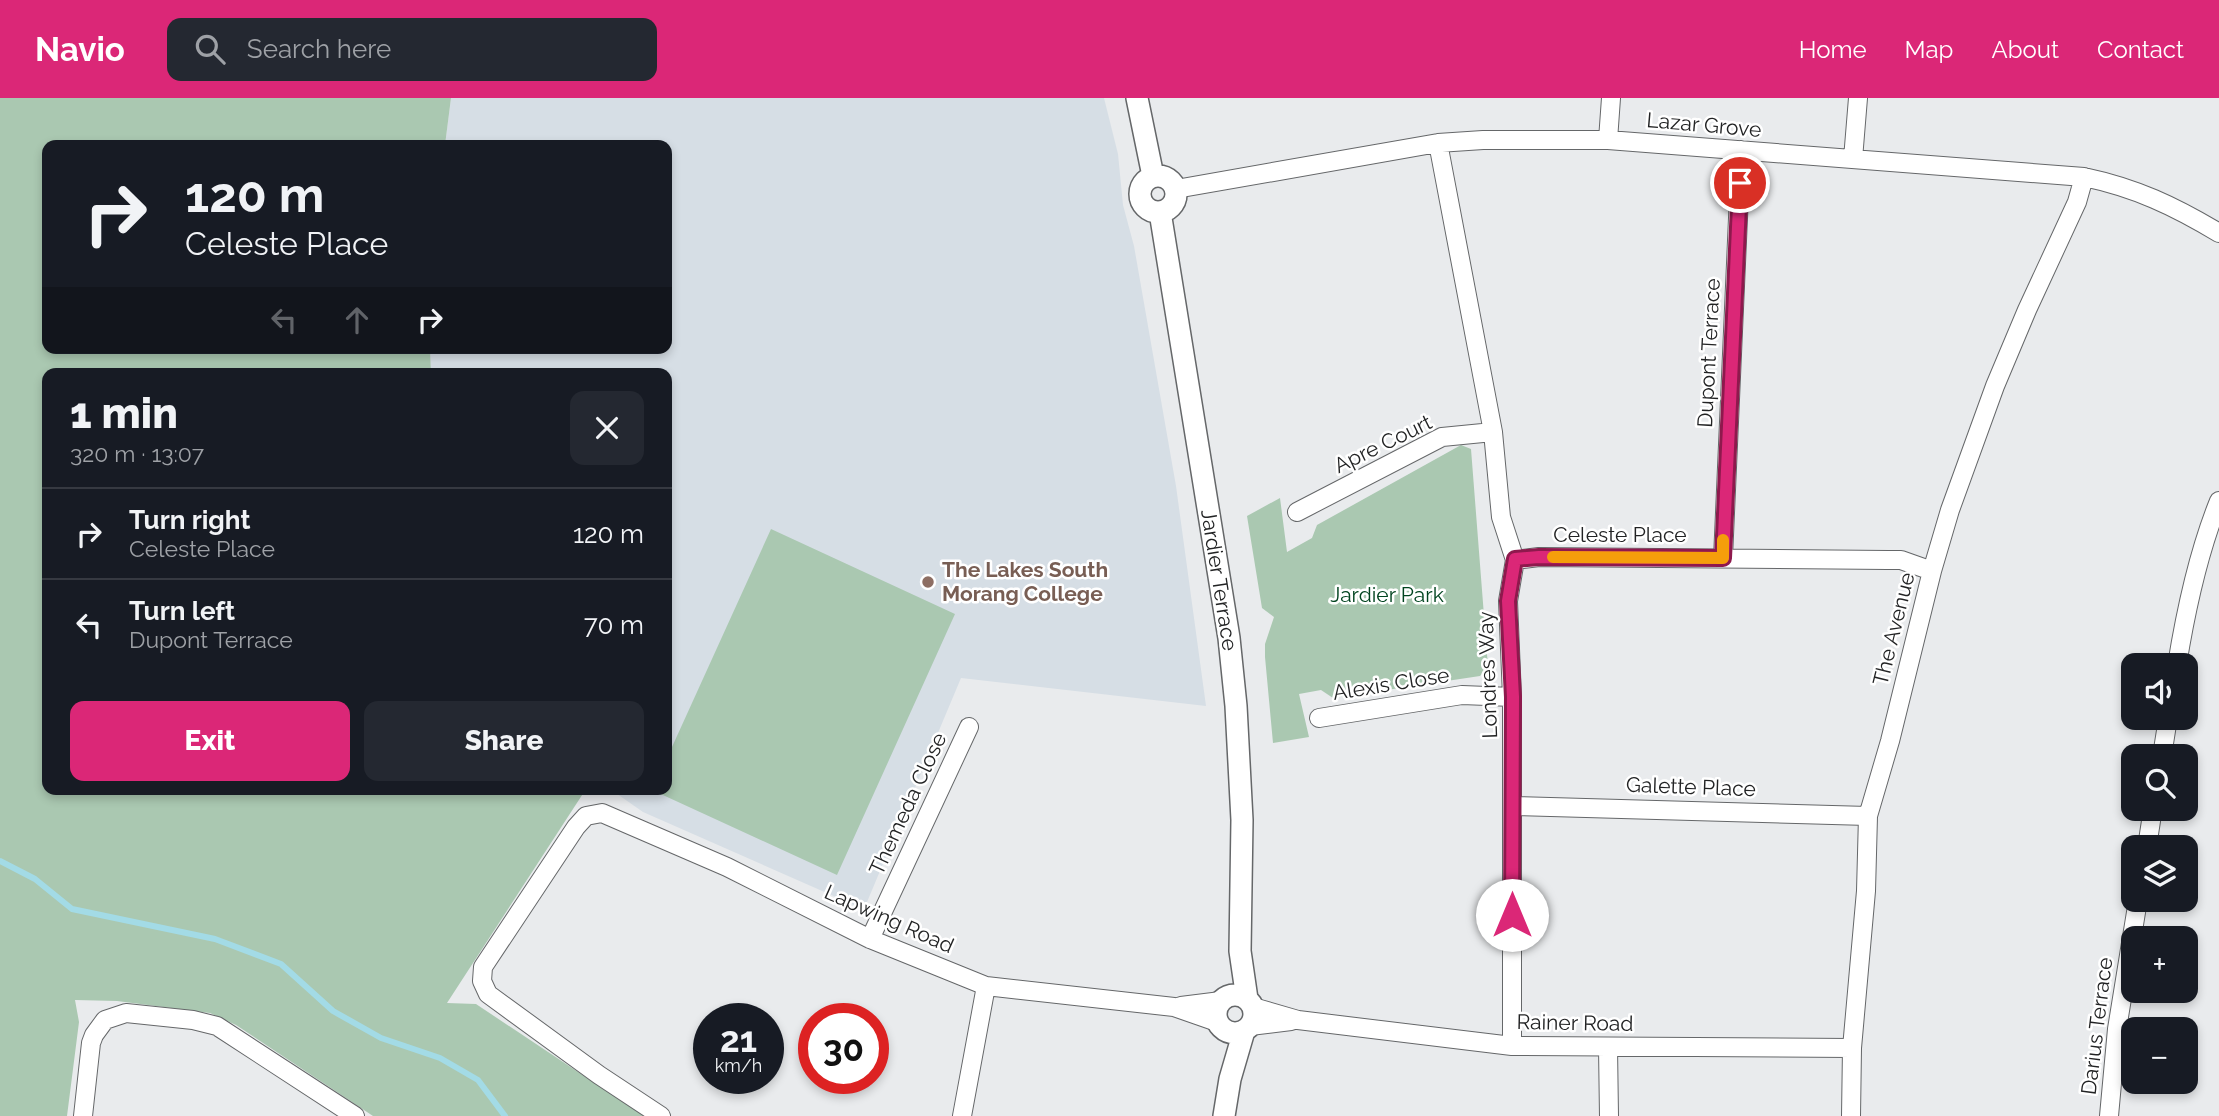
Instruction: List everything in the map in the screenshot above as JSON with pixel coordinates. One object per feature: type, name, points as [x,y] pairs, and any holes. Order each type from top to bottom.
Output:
[{"type":"street","points":[[1137,98],[1153,176]]},
{"type":"street","points":[[1608,140],[1611,98]]},
{"type":"street","points":[[1853,159],[1858,98]]},
{"type":"street","name":"Lazar Grove","points":[[1176,189],[1438,143],[1483,140],[1608,140],[2084,177],[2155,198],[2219,233]]},
{"type":"street","name":"Londres Way","points":[[1438,143],[1493,432],[1501,517],[1515,559],[1508,601],[1513,697],[1512,1046]]},
{"type":"street","name":"Dupont Terrace","points":[[1723,558],[1741,150]]},
{"type":"street","points":[[1153,176],[1167,178],[1176,189],[1172,205],[1160,212],[1146,208],[1139,197],[1140,186],[1153,176]]},
{"type":"street","name":"The Avenue","points":[[1851,1116],[1852,1048],[1866,891],[1868,816],[1890,741],[1932,571],[1958,486],[1995,386],[2077,202],[2084,177]]},
{"type":"street","name":"Jardier Terrace","points":[[1160,212],[1230,651],[1236,706],[1242,821],[1240,951],[1230,1079],[1224,1116]]},
{"type":"street","name":"Apre Court","points":[[1297,512],[1442,438],[1493,432]]},
{"type":"street","points":[[2179,653],[2192,587],[2215,523],[2219,501]]},
{"type":"street","name":"Celeste Place","points":[[1515,559],[1901,560],[1932,571]]},
{"type":"street","name":"Alexis Close","points":[[1319,719],[1462,695],[1513,697]]},
{"type":"street","name":"Themeda Close","points":[[870,939],[969,727]]},
{"type":"street","name":"Galette Place","points":[[1513,806],[1868,816]]},
{"type":"street","name":"Lapwing Road","points":[[661,1116],[599,1075],[488,994],[482,981],[483,967],[586,816],[602,813],[727,867],[870,939],[986,986],[1235,1014]]},
{"type":"street","name":"Darius Terrace","points":[[2109,1116],[2116,1029],[2136,912]]},
{"type":"street","points":[[962,1116],[986,986]]},
{"type":"street","points":[[83,1116],[94,1035],[105,1020],[126,1013],[194,1020],[217,1026],[355,1116]]},
{"type":"street","name":"Rainer Road","points":[[1235,1014],[1512,1046],[1852,1048]]},
{"type":"street","points":[[1608,1047],[1609,1116]]},
{"type":"shaded area","name":"The Lakes South Morang College","points":[[451,98],[1104,98],[1118,154],[1123,205],[1134,246],[1176,486],[1206,706],[961,678],[867,902],[854,905],[643,812],[619,795],[672,795],[672,368],[431,368],[430,354],[672,354],[672,140],[446,140]]},
{"type":"green space","points":[[0,98],[451,98],[446,140],[42,140],[42,354],[430,354],[431,368],[42,368],[42,795],[582,795],[447,1003],[476,1004],[644,1116],[373,1116],[236,1025],[210,1013],[117,1001],[75,1000],[79,1022],[67,1116],[0,1116]]},
{"type":"green space","name":"Jardier Park","points":[[1461,445],[1471,449],[1488,667],[1480,676],[1333,698],[1321,690],[1299,694],[1309,737],[1273,743],[1265,644],[1274,617],[1262,608],[1247,516],[1280,498],[1287,552],[1312,538],[1317,525]]},
{"type":"green space","points":[[771,529],[955,614],[837,875],[663,795],[672,795],[672,747]]},
{"type":"waterway","points":[[0,861],[35,879],[72,909],[215,939],[281,964],[333,1011],[381,1038],[440,1058],[478,1080],[505,1116]]},
{"type":"slow traffic","points":[[1553,557],[1723,558],[1723,540]]},
{"type":"place","name":"The Lakes South Morang College","points":[[928,582]]},
{"type":"route","points":[[1512,915],[1513,697],[1508,601],[1515,559],[1723,558],[1740,183]]}]
